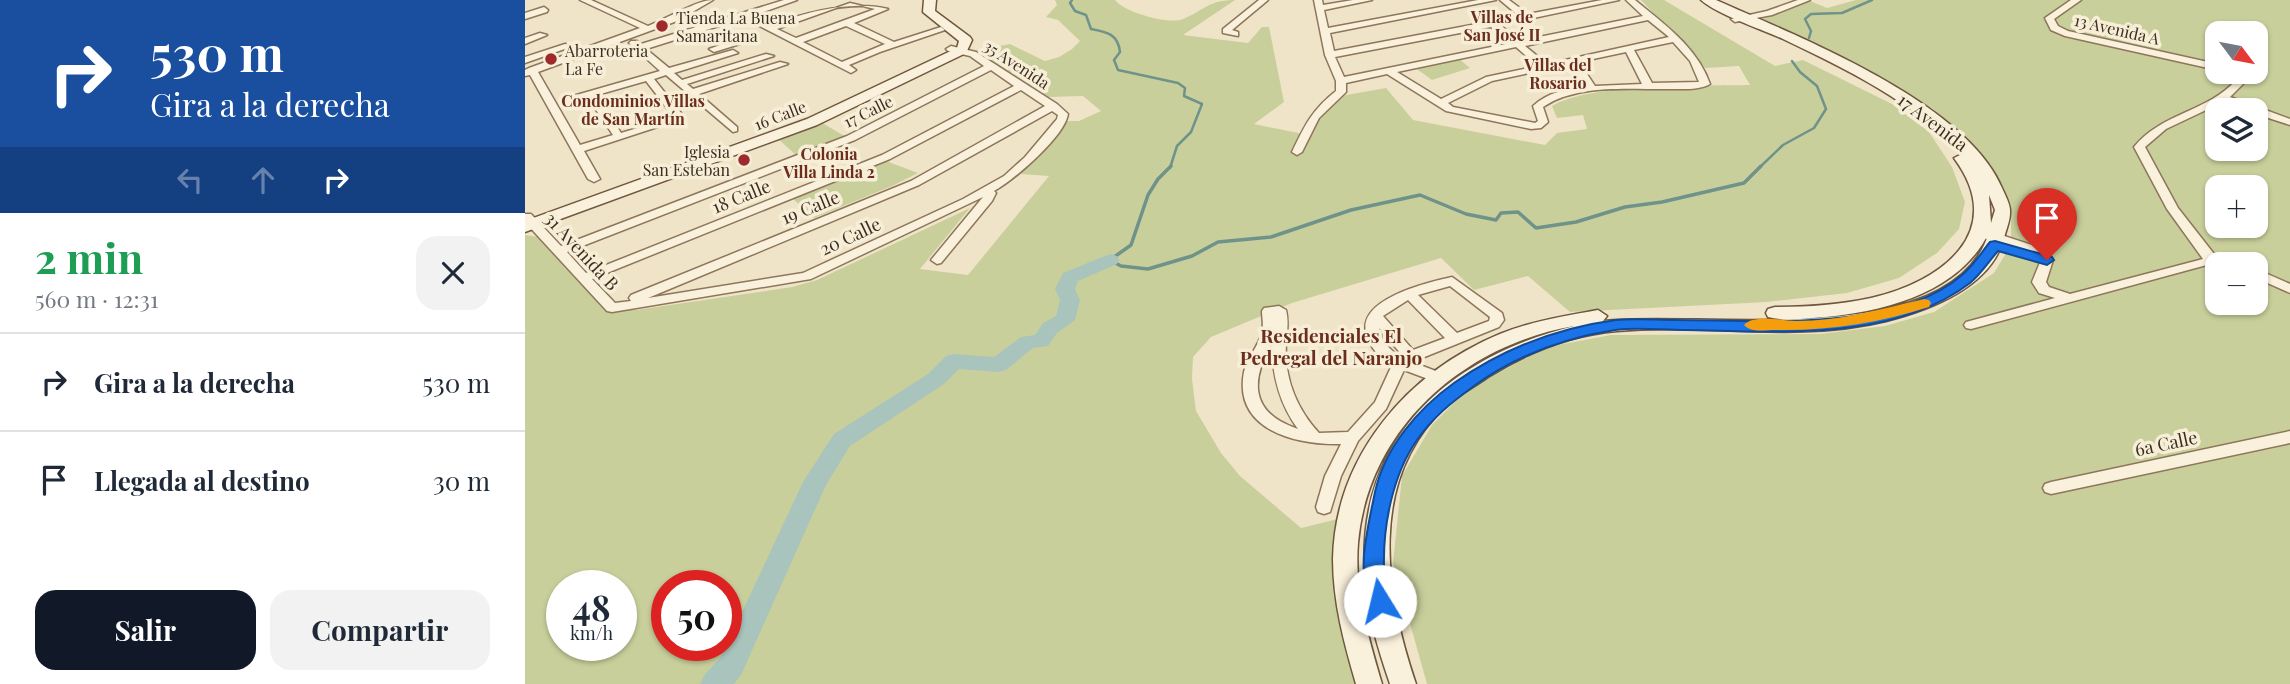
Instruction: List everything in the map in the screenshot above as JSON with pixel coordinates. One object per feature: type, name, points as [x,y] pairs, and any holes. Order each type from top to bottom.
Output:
[{"type":"main road","points":[[921,0],[918,7],[921,16],[956,41],[956,49]]},
{"type":"main road","points":[[930,0],[928,3],[932,14],[966,40],[956,49]]},
{"type":"main road","name":"17 Avenida","points":[[1697,0],[1748,19]]},
{"type":"main road","name":"17 Avenida","points":[[1707,0],[1894,93],[1951,131],[1980,159],[1998,193],[2001,223],[1987,239]]},
{"type":"main road","name":"16 Calle","points":[[528,222],[812,122],[956,49]]},
{"type":"main road","points":[[1369,684],[1353,631],[1347,586],[1346,543],[1353,502],[1365,463],[1380,440],[1436,377],[1471,354],[1504,339],[1564,321],[1647,313],[1790,313],[1887,300],[1911,292],[1938,278],[1987,239]]},
{"type":"main road","points":[[1403,684],[1391,653],[1374,569],[1377,529],[1386,485],[1398,458],[1435,405],[1456,388],[1518,351],[1587,330],[1651,324],[1800,326],[1865,320],[1916,307],[1968,277],[1987,239]]},
{"type":"street","points":[[583,0],[648,29]]},
{"type":"street","points":[[690,0],[705,2]]},
{"type":"street","points":[[639,48],[793,0]]},
{"type":"street","points":[[771,28],[850,0],[884,9],[796,41]]},
{"type":"street","points":[[1235,34],[1226,31],[1264,0]]},
{"type":"street","points":[[1297,152],[1314,117],[1341,92],[1341,81],[1330,55],[1318,4],[1368,0]]},
{"type":"street","points":[[1325,31],[1492,0]]},
{"type":"street","points":[[1504,0],[1526,17]]},
{"type":"street","points":[[1330,55],[1615,0]]},
{"type":"street","points":[[1387,70],[1441,103],[1463,113],[1537,126],[1543,122],[1538,106],[1543,100],[1593,89],[1705,84],[1695,63],[1674,39],[1630,0]]},
{"type":"street","points":[[1748,19],[1806,0]]},
{"type":"street","name":"13 Avenida A","points":[[2077,0],[2049,18],[2054,28],[2065,33],[2205,64]]},
{"type":"street","points":[[527,68],[648,29],[683,15],[705,2]]},
{"type":"street","points":[[525,16],[544,10]]},
{"type":"street","points":[[742,14],[847,68],[894,45],[941,30]]},
{"type":"street","points":[[1341,81],[1649,17]]},
{"type":"street","points":[[847,23],[894,45]]},
{"type":"street","points":[[1492,23],[1545,67]]},
{"type":"street","points":[[525,33],[543,31],[525,41]]},
{"type":"street","points":[[626,37],[733,129]]},
{"type":"street","points":[[1441,103],[1489,79],[1674,39]]},
{"type":"street","points":[[570,100],[648,78],[663,69],[722,52],[724,50],[721,47],[740,41]]},
{"type":"street","points":[[525,51],[566,42],[527,68]]},
{"type":"street","name":"35 Avenida","points":[[956,49],[991,66],[1058,110]]},
{"type":"street","points":[[1629,50],[1648,86]]},
{"type":"street","points":[[663,69],[733,53]]},
{"type":"street","points":[[687,88],[776,60],[687,88]]},
{"type":"street","points":[[1573,61],[1593,89]]},
{"type":"street","name":"17 Calle","points":[[558,251],[851,138],[991,66]]},
{"type":"street","points":[[527,68],[594,179]]},
{"type":"street","points":[[583,148],[680,118],[648,78]]},
{"type":"street","points":[[2222,98],[2239,84]]},
{"type":"street","name":"18 Calle","points":[[584,278],[886,157],[1021,86]]},
{"type":"street","points":[[591,94],[619,137]]},
{"type":"street","points":[[2205,106],[2167,123],[2144,139],[2139,147],[2173,209],[2206,252]]},
{"type":"street","name":"20 Calle","points":[[612,308],[806,276],[987,191],[1009,178],[1062,120],[1058,110]]},
{"type":"street","name":"19 Calle","points":[[612,308],[915,183],[1058,110]]},
{"type":"street","points":[[2268,115],[2290,122]]},
{"type":"street","points":[[937,260],[988,199],[990,193],[987,191]]},
{"type":"street","name":"31 Avenida B","points":[[528,222],[612,308]]},
{"type":"street","points":[[1987,239],[2047,260],[2039,282],[2044,290],[2072,299]]},
{"type":"street","points":[[1971,325],[2205,261]]},
{"type":"street","points":[[2268,279],[2290,289]]},
{"type":"street","points":[[1447,282],[1456,282],[1497,316],[1494,324],[1406,360],[1391,360],[1381,353],[1374,340],[1371,322],[1375,315],[1411,295],[1447,282]]},
{"type":"street","points":[[1411,295],[1454,339]]},
{"type":"street","points":[[1315,439],[1290,410],[1280,354],[1281,316],[1279,310],[1269,311],[1270,331],[1251,373],[1250,396],[1257,414],[1278,429],[1315,439],[1353,438]]},
{"type":"street","points":[[1406,360],[1436,377]]},
{"type":"street","points":[[1324,507],[1333,475],[1353,438],[1381,405],[1406,360]]},
{"type":"street","name":"6a Calle","points":[[2051,488],[2290,437]]},
{"type":"green space","points":[[1055,0],[1115,0],[1137,13],[1157,19],[1176,20],[1212,4],[1235,0],[1183,35],[1248,43],[1262,27],[1269,27],[1284,102],[1254,124],[1303,134],[1341,96],[1386,88],[1413,120],[1545,145],[1557,133],[1587,129],[1583,115],[1557,118],[1552,106],[1569,99],[1592,93],[1647,87],[1750,85],[1739,66],[1705,68],[1641,0],[1664,0],[1775,66],[1803,60],[1894,105],[1929,132],[1952,167],[1965,202],[1959,229],[1937,253],[1899,278],[1847,293],[1767,302],[1570,312],[1528,276],[1474,290],[1441,258],[1292,303],[1211,337],[1193,357],[1192,379],[1196,411],[1221,453],[1240,476],[1301,528],[1338,519],[1363,684],[525,684],[525,235],[547,238],[607,308],[636,310],[792,287],[817,280],[970,208],[920,269],[968,275],[1049,176],[1021,174],[1064,121],[1079,121],[1101,111],[1083,96],[1048,97],[974,51],[1010,44],[1045,61],[1059,57],[1080,41],[1058,20],[1046,17],[1057,5]]},
{"type":"green space","points":[[1856,0],[2290,0],[2290,684],[1427,684],[1393,563],[1402,476],[1432,425],[1467,390],[1547,347],[1611,335],[1820,334],[1885,326],[1934,312],[1994,273],[2011,245],[2011,209],[2006,195],[1991,165],[1966,138],[1932,108],[1759,20],[1810,1],[1827,8]]},
{"type":"green space","points":[[1458,58],[1470,68],[1432,80],[1414,67]]},
{"type":"green space","points":[[819,121],[846,137],[797,156],[776,137]]},
{"type":"green space","points":[[886,161],[918,173],[814,218],[791,197]]},
{"type":"waterway","points":[[1072,0],[1070,3],[1075,11],[1086,15],[1091,29],[1107,33],[1117,41],[1120,52],[1114,60],[1118,70],[1178,83],[1185,88],[1184,96],[1202,104],[1191,132],[1177,146],[1170,167]]},
{"type":"waterway","points":[[1809,38],[1811,31],[1805,19],[1811,14],[1842,13],[1872,0]]},
{"type":"waterway","points":[[1759,168],[1783,145],[1814,128],[1826,109],[1817,86],[1800,72],[1792,61]]},
{"type":"waterway","points":[[1170,167],[1148,195],[1131,245],[1110,260],[1121,266],[1148,269],[1192,256],[1218,242],[1271,237],[1351,210],[1420,195],[1466,214],[1496,220],[1501,213],[1518,212],[1536,228],[1576,222],[1625,207],[1662,202],[1744,183],[1759,168]]},
{"type":"waterway","points":[[715,684],[731,666],[815,482],[842,440],[936,379],[954,361],[998,365],[1028,342],[1041,341],[1050,328],[1065,320],[1070,300],[1065,289],[1070,277],[1110,260]]},
{"type":"slow traffic","points":[[1752,325],[1800,326],[1865,320],[1924,303]]},
{"type":"place","name":"Tienda La Buena Samaritana","points":[[662,26]]},
{"type":"place","name":"Abarroteria La Fe","points":[[551,59]]},
{"type":"place","name":"Iglesia San Esteban","points":[[744,160]]},
{"type":"district","name":"Villas de San José II","points":[[1502,25]]},
{"type":"district","name":"Villas del Rosario","points":[[1558,73]]},
{"type":"district","name":"Condominios Villas de San Martín","points":[[633,109]]},
{"type":"district","name":"Colonia Villa Linda 2","points":[[829,162]]},
{"type":"district","name":"Residenciales El Pedregal del Naranjo","points":[[1331,346]]},
{"type":"route","points":[[1380,601],[1374,569],[1375,542],[1386,485],[1410,436],[1435,405],[1456,388],[1518,351],[1554,338],[1617,325],[1800,326],[1865,320],[1916,307],[1932,300],[1968,277],[1995,245],[2047,260]]}]
